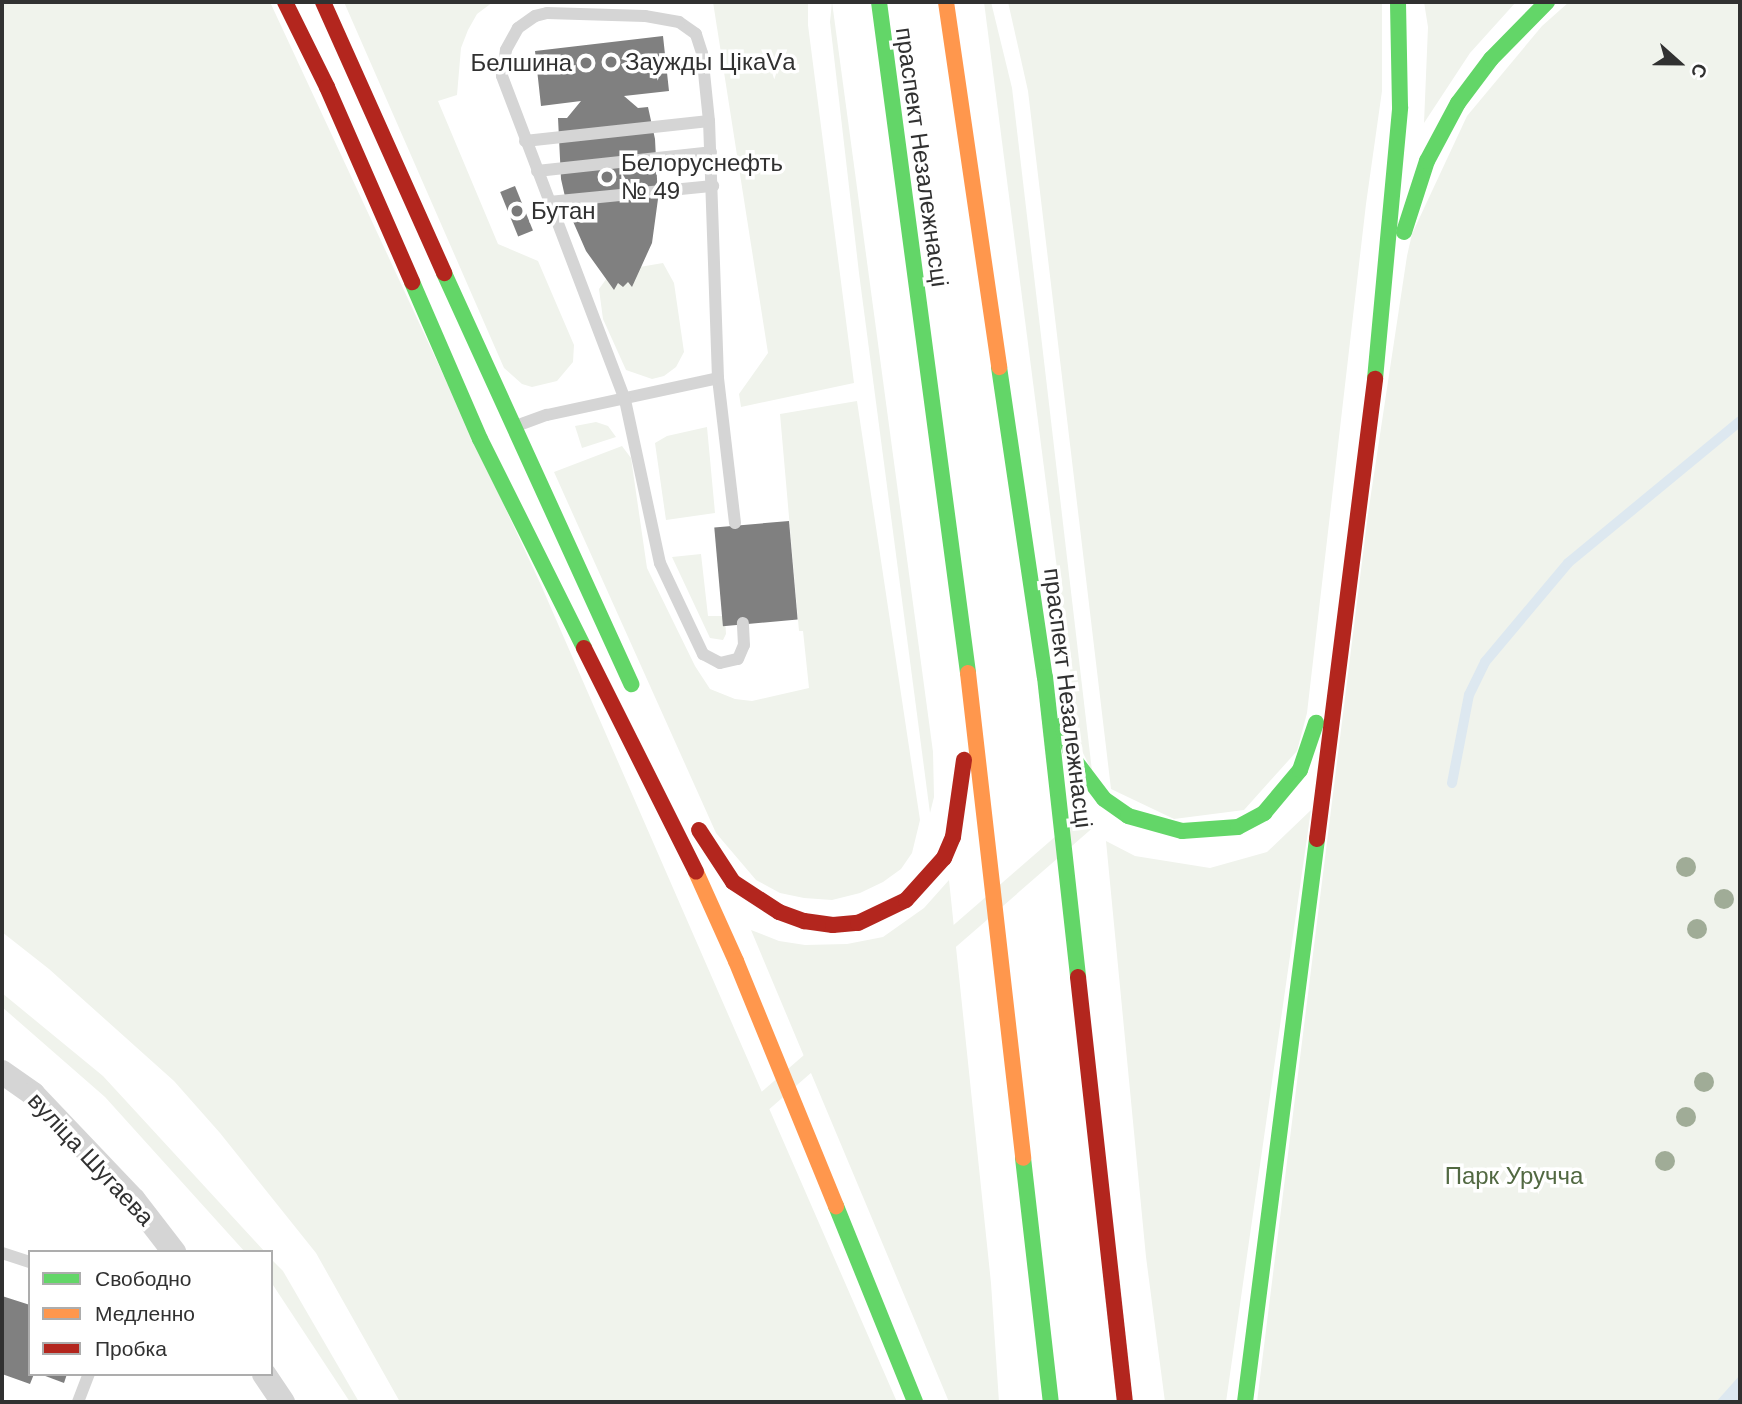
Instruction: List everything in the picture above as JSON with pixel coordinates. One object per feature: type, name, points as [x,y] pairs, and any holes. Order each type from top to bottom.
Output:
[{"type":"highway","points":[[285,2],[496,433],[691,861],[736,961],[915,1402]]},
{"type":"highway","points":[[323,2],[496,433],[636,695]]},
{"type":"highway","name":"праспект Незалежнасці","points":[[879,2],[972,706],[1051,1402]]},
{"type":"highway","name":"праспект Незалежнасці","points":[[946,2],[1045,677],[1125,1402]]},
{"type":"highway","points":[[1245,1402],[1377,364],[1399,107],[1401,36],[1398,2]]},
{"type":"highway","points":[[1377,364],[1400,247],[1427,161],[1458,103],[1491,59],[1547,2]]},
{"type":"highway","points":[[1045,677],[1073,758],[1104,799],[1128,816],[1182,831],[1238,827],[1264,813],[1300,770],[1343,616]]},
{"type":"highway","points":[[694,820],[705,845],[733,882],[779,912],[833,925],[858,923],[884,913],[906,901],[923,884],[944,858],[953,837],[972,706]]},
{"type":"street","name":"вуліца Шугаева","points":[[2,1072],[33,1094],[134,1200],[172,1250]]},
{"type":"street","points":[[265,1376],[283,1402]]},
{"type":"lane","points":[[735,523],[718,378],[709,121],[702,53],[696,34],[680,22],[645,16],[547,13],[518,27],[506,50],[502,76],[625,400],[660,563],[703,653],[720,663],[738,659],[744,645],[743,624]]},
{"type":"lane","points":[[525,141],[709,121]]},
{"type":"lane","points":[[537,171],[711,152]]},
{"type":"lane","points":[[549,202],[713,186]]},
{"type":"lane","points":[[496,433],[547,415],[718,378]]},
{"type":"lane","points":[[2,1253],[28,1261]]},
{"type":"lane","points":[[78,1402],[88,1376]]},
{"type":"green space","points":[[2,2],[270,2],[541,585],[897,1402],[400,1402],[316,1253],[220,1133],[174,1081],[49,969],[2,932]]},
{"type":"green space","points":[[344,2],[493,2],[477,14],[461,48],[457,95],[438,101],[498,244],[538,261],[574,345],[573,362],[557,381],[532,387],[522,384],[504,368]]},
{"type":"green space","points":[[713,2],[808,2],[808,25],[854,383],[741,407],[739,394],[768,353]]},
{"type":"green space","points":[[832,2],[933,752],[934,797],[930,813],[859,273],[830,22]]},
{"type":"green space","points":[[984,2],[991,2],[1012,88],[1092,771],[1080,747]]},
{"type":"green space","points":[[1008,2],[1382,2],[1382,91],[1366,204],[1307,713],[1297,751],[1244,810],[1174,819],[1111,789],[1028,91]]},
{"type":"green space","points":[[1424,2],[1516,2],[1470,53],[1424,123],[1428,27]]},
{"type":"green space","name":"Парк Уручча","points":[[1569,2],[1740,2],[1740,1402],[1257,1402],[1368,514],[1407,256],[1412,234],[1467,116],[1542,26]]},
{"type":"green space","points":[[663,263],[674,283],[684,352],[676,367],[664,376],[652,379],[626,370],[603,319],[599,289],[607,278],[622,270]]},
{"type":"green space","points":[[857,401],[920,820],[912,853],[901,869],[883,882],[860,893],[832,900],[804,898],[780,893],[756,880],[716,833],[554,472],[622,446],[631,458],[647,568],[695,666],[710,689],[735,699],[752,701],[809,688],[803,631],[799,631],[780,414]]},
{"type":"green space","points":[[596,422],[608,426],[616,437],[582,448],[575,426]]},
{"type":"green space","points":[[707,427],[715,513],[666,520],[655,443],[667,436]]},
{"type":"green space","points":[[701,554],[708,616],[725,616],[726,634],[723,640],[710,638],[672,557]]},
{"type":"green space","points":[[1311,810],[1226,1402],[1165,1402],[1146,1257],[1106,841],[1135,856],[1210,868],[1267,852]]},
{"type":"green space","points":[[1079,816],[1091,830],[646,1217],[634,1203]]},
{"type":"green space","points":[[949,880],[991,1283],[999,1402],[949,1402],[751,930],[779,941],[805,945],[847,944],[883,937],[924,908]]},
{"type":"green space","points":[[2,993],[103,1076],[263,1250],[243,1250],[105,1097],[2,1007]]},
{"type":"green space","points":[[273,1261],[283,1271],[359,1402],[350,1402],[273,1285]]},
{"type":"shaded area","points":[[1740,1375],[1740,1402],[1716,1402]]},
{"type":"building","points":[[663,36],[669,91],[624,96],[638,108],[648,107],[655,139],[658,199],[652,243],[632,287],[628,282],[623,287],[618,283],[614,290],[586,251],[568,210],[561,179],[558,118],[567,118],[581,101],[541,106],[535,51]]},
{"type":"building","points":[[515,186],[533,231],[518,236],[500,192]]},
{"type":"building","points":[[789,521],[798,620],[723,626],[714,528]]},
{"type":"building","points":[[2,1296],[28,1304],[28,1376],[33,1376],[30,1384],[2,1374]]},
{"type":"building","points":[[45,1376],[66,1376],[64,1383]]},
{"type":"waterway","points":[[1452,783],[1469,695],[1485,662],[1568,563],[1740,421]]},
{"type":"traffic: fast","points":[[879,2],[968,673]]},
{"type":"traffic: fast","points":[[1375,379],[1400,107],[1398,2]]},
{"type":"traffic: fast","points":[[1404,232],[1427,161],[1458,103],[1491,59],[1547,2]]},
{"type":"traffic: fast","points":[[444,273],[631,684]]},
{"type":"traffic: fast","points":[[412,282],[480,439],[584,648]]},
{"type":"traffic: fast","points":[[999,367],[1045,677],[1078,977]]},
{"type":"traffic: fast","points":[[1062,725],[1073,758],[1104,799],[1128,816],[1182,831],[1238,827],[1264,813],[1300,770],[1316,723]]},
{"type":"traffic: fast","points":[[1245,1402],[1317,839]]},
{"type":"traffic: fast","points":[[1023,1158],[1051,1402]]},
{"type":"traffic: fast","points":[[836,1206],[915,1402]]},
{"type":"traffic: slow","points":[[946,2],[999,367]]},
{"type":"traffic: slow","points":[[968,673],[1023,1158]]},
{"type":"traffic: slow","points":[[696,872],[736,961],[836,1206]]},
{"type":"traffic: jam","points":[[285,2],[327,87],[412,282]]},
{"type":"traffic: jam","points":[[323,2],[444,273]]},
{"type":"traffic: jam","points":[[1317,839],[1375,379]]},
{"type":"traffic: jam","points":[[584,648],[696,872]]},
{"type":"traffic: jam","points":[[699,830],[733,882],[779,912],[804,921],[833,925],[858,923],[906,900],[944,858],[953,837],[964,760]]},
{"type":"traffic: jam","points":[[1078,977],[1125,1402]]},
{"type":"place","name":"Заужды ЦікаVа","points":[[611,62]]},
{"type":"place","name":"Белшина","points":[[586,63]]},
{"type":"place","name":"Белоруснефть № 49","points":[[607,177]]},
{"type":"place","name":"Бутан","points":[[517,211]]}]
